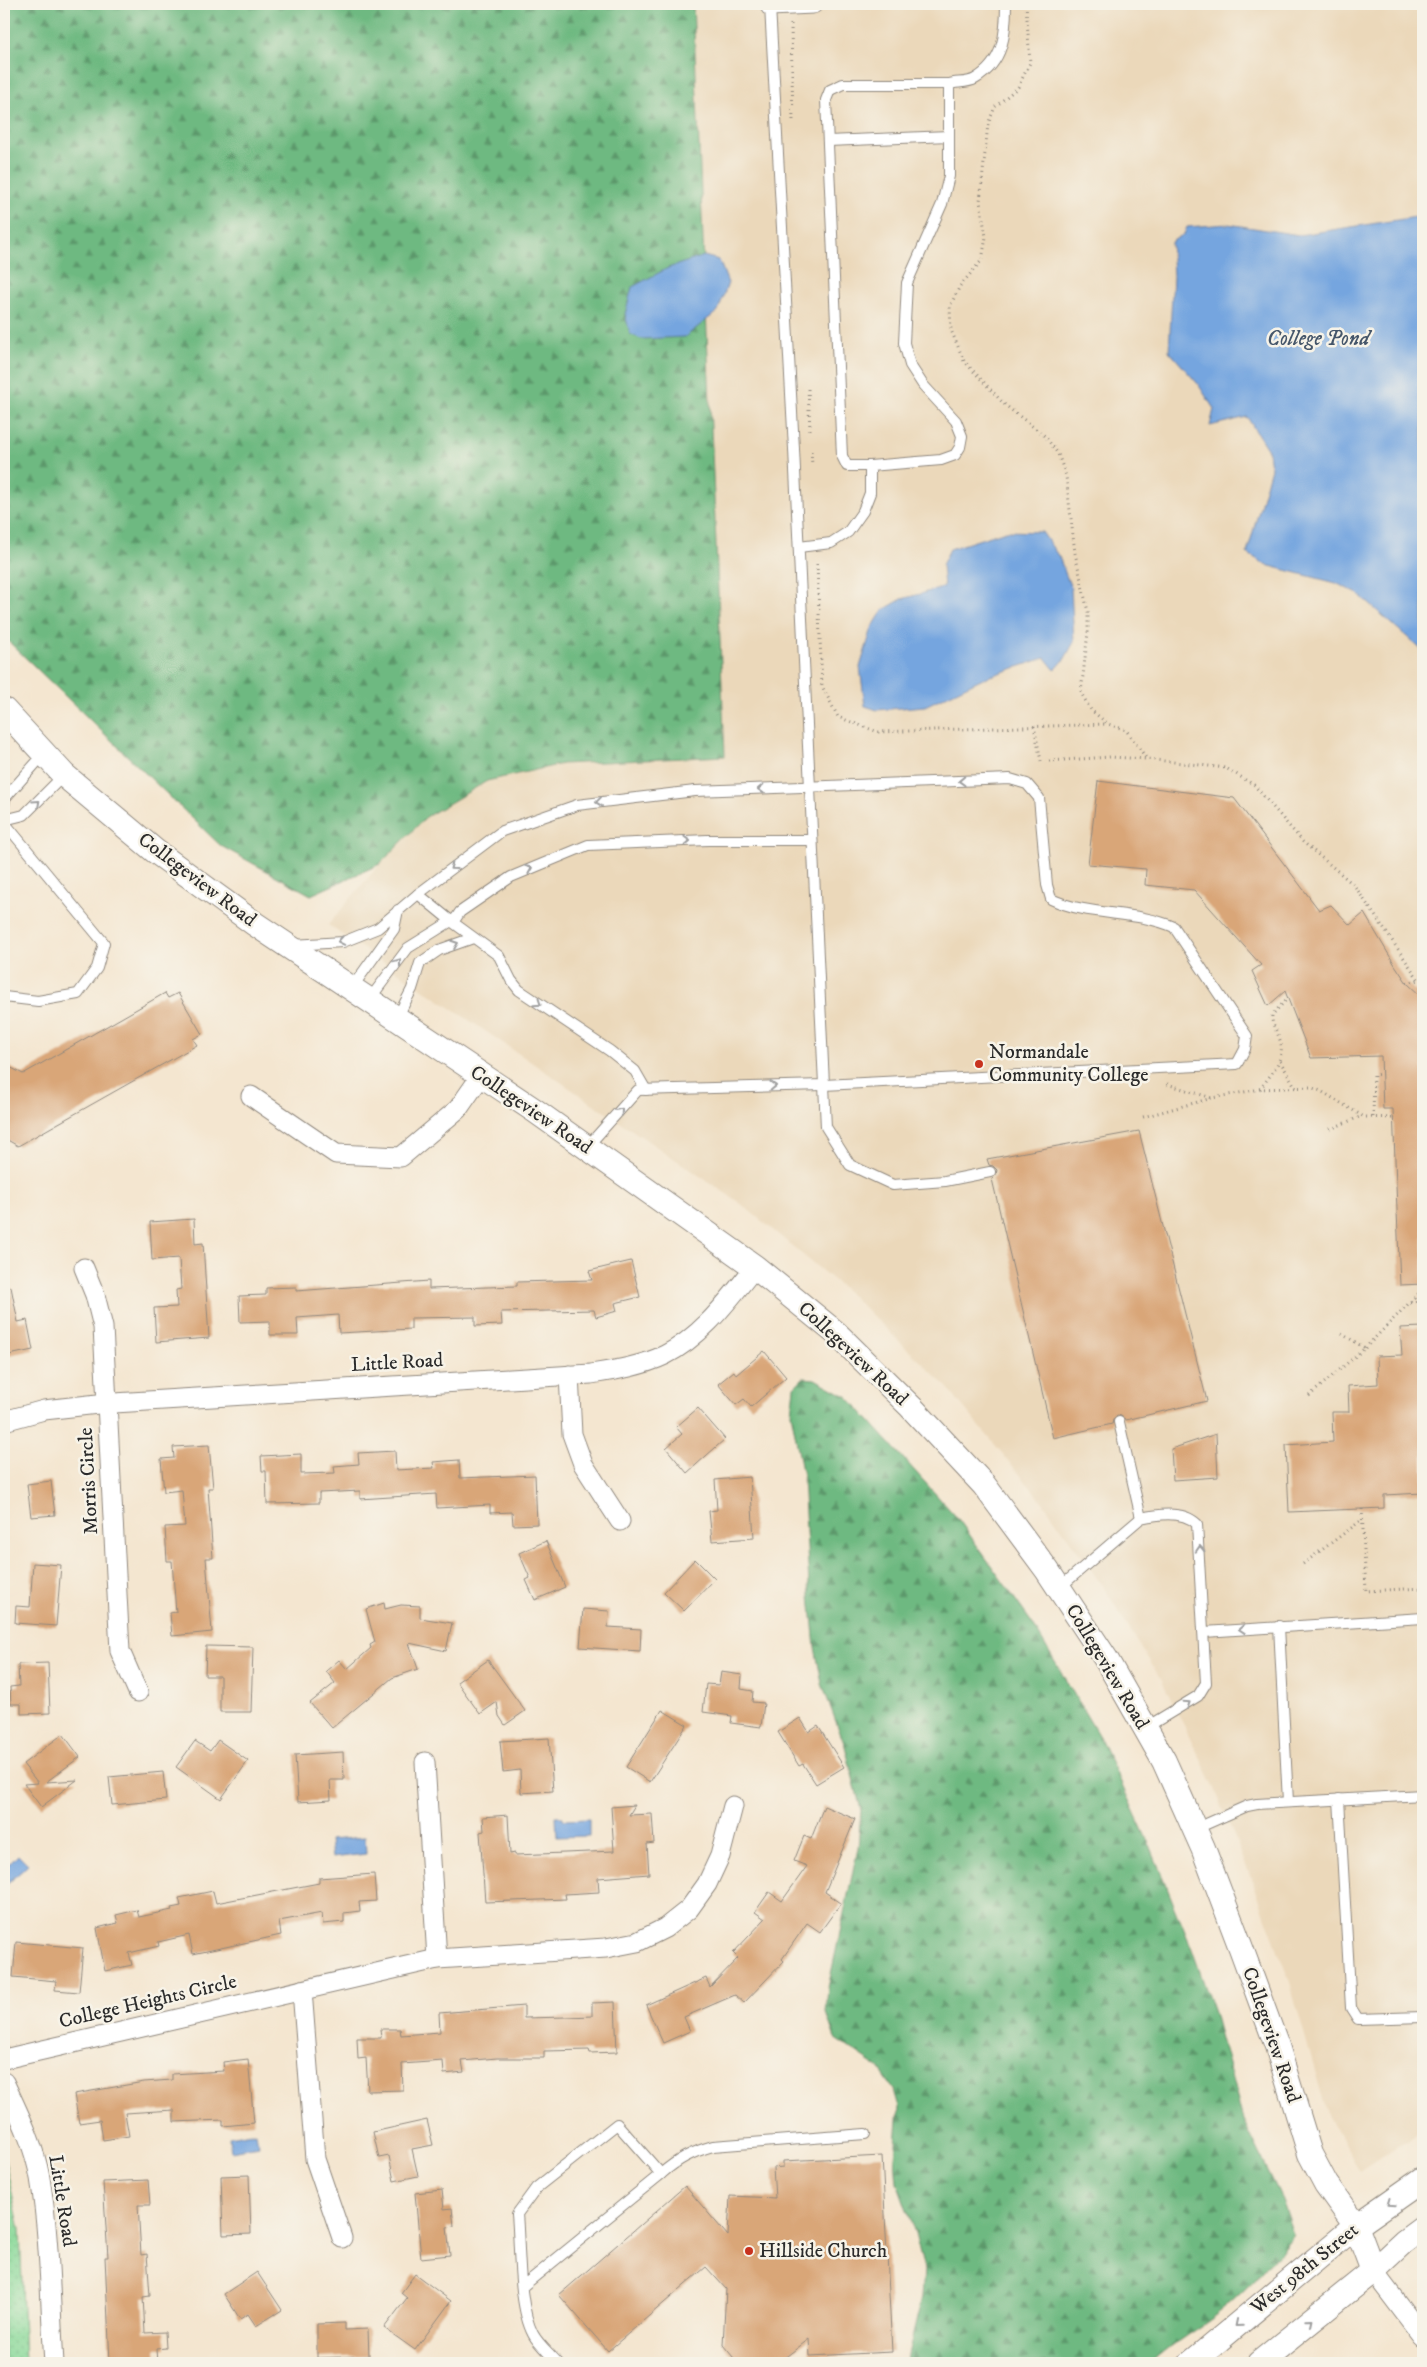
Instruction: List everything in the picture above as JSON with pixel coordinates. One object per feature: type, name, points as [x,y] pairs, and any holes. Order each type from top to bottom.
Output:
[{"type":"street","points":[[770,6],[813,4]]},
{"type":"street","name":"Collegeview Road","points":[[4,710],[64,776],[155,851],[287,945],[587,1148],[755,1267],[836,1334],[911,1407],[984,1486],[1059,1588],[1106,1659],[1164,1761],[1195,1828],[1277,2046],[1310,2154],[1326,2184],[1356,2226],[1373,2271]]},
{"type":"street","points":[[252,1096],[336,1154],[401,1157],[458,1109],[481,1076]]},
{"type":"street","name":"Little Road","points":[[4,1421],[44,1410],[108,1403],[569,1375],[628,1368],[665,1355],[696,1334],[755,1267]]},
{"type":"street","name":"Morris Circle","points":[[84,1268],[95,1295],[103,1327],[120,1650],[138,1692]]},
{"type":"street","points":[[569,1375],[572,1434],[583,1464],[620,1521]]},
{"type":"street","points":[[425,1762],[437,1959]]},
{"type":"street","name":"College Heights Circle","points":[[4,2058],[437,1959],[606,1948],[637,1942],[664,1928],[689,1909],[707,1884],[720,1856],[733,1806]]},
{"type":"street","points":[[302,1990],[313,2150],[319,2175],[342,2238]]},
{"type":"street","name":"Little Road","points":[[4,2082],[22,2121],[40,2176],[46,2232],[54,2363]]},
{"type":"street","name":"West 98th Street","points":[[1191,2363],[1356,2226],[1423,2179]]},
{"type":"street","points":[[1259,2363],[1423,2228]]},
{"type":"street","points":[[1373,2271],[1423,2337]]},
{"type":"lane","points":[[949,84],[949,176],[942,204],[907,283],[904,343],[910,366],[923,385],[956,421],[962,436],[960,447],[955,454],[941,460],[847,466],[842,456],[826,100],[830,90],[835,86],[843,84],[949,84],[974,80],[990,67],[1002,48],[1006,32],[1006,4]]},
{"type":"lane","points":[[770,6],[799,547],[826,1127],[850,1165],[893,1185],[945,1181],[990,1172]]},
{"type":"lane","points":[[828,141],[948,136]]},
{"type":"lane","points":[[799,547],[831,543],[848,532],[863,511],[870,493],[870,466]]},
{"type":"lane","points":[[4,806],[4,798],[44,754]]},
{"type":"lane","points":[[4,997],[38,1001],[78,994],[97,968],[104,943],[4,821],[24,815],[64,776]]},
{"type":"lane","points":[[287,945],[342,942],[378,928],[418,894],[502,832],[577,805],[695,791],[1010,779],[1027,784],[1039,798],[1047,885],[1051,899],[1065,906],[1156,919],[1174,927],[1248,1036],[1245,1049],[1237,1064],[824,1085],[638,1090],[587,1148]]},
{"type":"lane","points":[[360,995],[408,948],[451,921],[460,912],[511,877],[588,845],[708,840],[812,840]]},
{"type":"lane","points":[[418,894],[473,938],[499,956],[511,980],[519,990],[610,1050],[635,1071],[646,1090]]},
{"type":"lane","points":[[360,995],[394,929],[398,910]]},
{"type":"lane","points":[[396,1019],[412,989],[420,963],[439,950],[473,938]]},
{"type":"lane","points":[[1120,1422],[1141,1518]]},
{"type":"lane","points":[[1059,1588],[1141,1518],[1158,1514],[1175,1515],[1193,1520],[1197,1524],[1206,1683],[1198,1696],[1145,1728]]},
{"type":"lane","points":[[1204,1632],[1423,1618]]},
{"type":"lane","points":[[1279,1626],[1288,1802]]},
{"type":"lane","points":[[1195,1828],[1247,1806],[1423,1795]]},
{"type":"lane","points":[[1339,1799],[1351,2008],[1358,2019],[1423,2017]]},
{"type":"lane","points":[[558,2363],[533,2334],[525,2309],[517,2214],[536,2188],[617,2124],[661,2174]]},
{"type":"lane","points":[[523,2286],[685,2156],[713,2146],[865,2134]]},
{"type":"path","points":[[1026,4],[1030,64],[1018,86],[995,107],[988,124],[980,201],[986,237],[982,260],[960,286],[950,306],[951,330],[964,361],[1005,405],[1045,436],[1058,454],[1066,476],[1075,553],[1088,612],[1088,632],[1081,693],[1091,710],[1108,724]]},
{"type":"path","points":[[817,564],[822,686],[838,717],[878,732],[1108,724],[1126,730],[1148,759]]},
{"type":"path","points":[[1034,726],[1041,761]]},
{"type":"path","points":[[1049,761],[1110,757],[1148,759],[1226,768],[1254,785],[1303,842],[1354,886],[1421,980],[1407,983]]},
{"type":"path","points":[[1288,998],[1272,1014],[1272,1023],[1280,1041],[1280,1061],[1296,1088]]},
{"type":"path","points":[[1260,1090],[1280,1061]]},
{"type":"path","points":[[1373,1117],[1374,1075],[1382,1074]]},
{"type":"path","points":[[1165,1083],[1212,1098]]},
{"type":"path","points":[[1142,1117],[1212,1098],[1260,1090],[1310,1088],[1321,1091],[1362,1116],[1393,1118]]},
{"type":"path","points":[[1330,1129],[1362,1116]]},
{"type":"path","points":[[1309,1396],[1365,1348],[1423,1289]]},
{"type":"path","points":[[1409,1303],[1423,1302]]},
{"type":"path","points":[[1342,1334],[1365,1348]]},
{"type":"path","points":[[1362,1509],[1366,1591],[1423,1588]]},
{"type":"path","points":[[1303,1564],[1362,1520]]},
{"type":"shaded area","name":"Normandale Community College","points":[[693,4],[1423,4],[1423,2129],[1360,2171],[1328,2117],[1290,1983],[1255,1888],[1213,1784],[1162,1681],[1104,1588],[1042,1501],[946,1386],[849,1293],[740,1203],[328,925],[380,864],[426,817],[487,781],[562,764],[725,756]]},
{"type":"green space","points":[[4,4],[693,4],[725,756],[562,764],[487,781],[426,817],[380,864],[311,895],[221,846],[4,637]]},
{"type":"green space","points":[[803,1378],[815,1379],[848,1397],[959,1520],[1032,1623],[1101,1740],[1150,1846],[1192,1949],[1213,2009],[1243,2120],[1282,2199],[1294,2234],[1260,2274],[1232,2302],[1151,2363],[906,2363],[922,2297],[924,2270],[915,2233],[897,2183],[895,2158],[899,2107],[894,2090],[879,2068],[835,2038],[826,2013],[828,1988],[858,1848],[861,1810],[845,1746],[822,1684],[815,1647],[809,1585],[803,1476],[791,1413],[794,1387]]},
{"type":"green space","points":[[4,2157],[20,2229],[25,2363],[4,2363]]},
{"type":"water","name":"College Pond","points":[[1423,216],[1423,651],[1358,594],[1336,583],[1266,565],[1247,553],[1271,468],[1269,452],[1247,417],[1210,426],[1214,409],[1198,384],[1169,351],[1173,276],[1171,242],[1184,234],[1187,227],[1228,224],[1299,235]]},
{"type":"water","points":[[704,256],[719,260],[728,283],[718,311],[685,337],[641,339],[630,334],[625,314],[632,287],[668,268]]},
{"type":"water","points":[[1006,531],[1042,532],[1059,557],[1071,588],[1074,642],[1064,660],[1055,670],[1045,658],[981,679],[925,706],[877,710],[865,706],[860,667],[872,628],[883,610],[902,599],[944,587],[942,565],[950,549]]},
{"type":"water","points":[[556,1817],[563,1817],[563,1820],[589,1819],[589,1836],[557,1837]]},
{"type":"water","points":[[365,1837],[366,1854],[332,1858],[330,1840]]},
{"type":"water","points":[[18,1855],[28,1865],[5,1886],[4,1869]]},
{"type":"water","points":[[256,2132],[258,2146],[231,2151],[229,2137]]},
{"type":"building","points":[[1098,781],[1234,798],[1319,910],[1331,905],[1350,925],[1364,913],[1407,983],[1423,998],[1423,1284],[1400,1285],[1393,1109],[1383,1109],[1381,1056],[1311,1058],[1285,991],[1268,1006],[1252,971],[1261,965],[1194,890],[1145,885],[1146,869],[1088,864]]},
{"type":"building","points":[[165,993],[168,998],[178,993],[202,1034],[193,1039],[197,1045],[18,1146],[4,1138],[4,1064],[23,1074]]},
{"type":"building","points":[[1139,1131],[1207,1401],[1126,1420],[1117,1415],[1112,1424],[1053,1438],[992,1179],[996,1175],[997,1170],[989,1165],[987,1159]]},
{"type":"building","points":[[194,1219],[195,1244],[203,1243],[209,1338],[156,1342],[154,1308],[177,1307],[176,1290],[181,1289],[179,1258],[152,1260],[150,1222]]},
{"type":"building","points":[[631,1261],[640,1297],[615,1303],[617,1311],[596,1317],[594,1310],[501,1312],[502,1325],[475,1326],[475,1317],[411,1318],[411,1329],[339,1333],[338,1315],[297,1318],[298,1335],[270,1335],[270,1321],[240,1322],[239,1296],[266,1295],[266,1288],[296,1287],[296,1291],[429,1281],[429,1289],[517,1286],[517,1282],[592,1280],[589,1271]]},
{"type":"building","points":[[4,1287],[11,1287],[18,1322],[27,1320],[33,1350],[4,1356]]},
{"type":"building","points":[[1423,1327],[1423,1493],[1384,1495],[1384,1508],[1289,1512],[1286,1445],[1333,1442],[1332,1412],[1349,1412],[1348,1386],[1378,1384],[1377,1356],[1402,1355],[1400,1328]]},
{"type":"building","points":[[764,1351],[786,1377],[751,1407],[744,1399],[736,1405],[718,1384],[734,1371],[736,1375]]},
{"type":"building","points":[[698,1408],[725,1439],[687,1473],[666,1448],[682,1434],[676,1427]]},
{"type":"building","points":[[1216,1434],[1218,1477],[1173,1480],[1171,1449]]},
{"type":"building","points":[[209,1445],[213,1488],[208,1488],[213,1558],[206,1558],[212,1632],[172,1636],[170,1613],[176,1612],[172,1561],[167,1561],[165,1527],[185,1526],[182,1490],[164,1492],[161,1459],[174,1458],[173,1447]]},
{"type":"building","points":[[395,1451],[396,1470],[434,1468],[433,1462],[459,1460],[460,1478],[535,1475],[537,1524],[513,1525],[512,1512],[490,1513],[490,1505],[437,1508],[436,1494],[360,1499],[360,1491],[319,1493],[319,1503],[267,1504],[266,1471],[262,1471],[261,1456],[301,1454],[301,1474],[335,1473],[334,1466],[359,1464],[358,1453]]},
{"type":"building","points":[[750,1477],[754,1538],[712,1541],[709,1511],[717,1510],[715,1480]]},
{"type":"building","points":[[51,1481],[55,1515],[31,1517],[27,1484]]},
{"type":"building","points":[[546,1541],[565,1587],[535,1600],[526,1580],[530,1578],[519,1553]]},
{"type":"building","points":[[695,1559],[715,1579],[684,1611],[664,1592]]},
{"type":"building","points":[[33,1563],[61,1565],[56,1626],[15,1623],[16,1606],[30,1607]]},
{"type":"building","points":[[384,1603],[385,1609],[401,1605],[420,1606],[420,1618],[452,1623],[446,1651],[409,1643],[418,1669],[392,1678],[332,1728],[310,1703],[335,1683],[326,1671],[339,1660],[347,1669],[371,1648],[370,1645],[375,1642],[366,1609]]},
{"type":"building","points":[[583,1609],[609,1611],[608,1627],[641,1629],[640,1651],[580,1647]]},
{"type":"building","points":[[206,1646],[253,1647],[251,1712],[220,1712],[220,1676],[205,1676]]},
{"type":"building","points":[[488,1660],[525,1711],[505,1725],[499,1716],[497,1702],[480,1714],[457,1682]]},
{"type":"building","points":[[48,1663],[50,1713],[21,1714],[21,1704],[11,1704],[10,1687],[19,1686],[18,1664]]},
{"type":"building","points":[[721,1672],[742,1675],[741,1689],[753,1691],[752,1702],[764,1703],[761,1727],[731,1723],[732,1716],[703,1712],[706,1684],[719,1685]]},
{"type":"building","points":[[662,1710],[687,1725],[650,1782],[626,1767]]},
{"type":"building","points":[[800,1718],[809,1732],[818,1726],[844,1767],[816,1784],[803,1764],[799,1766],[778,1732]]},
{"type":"building","points":[[63,1734],[80,1757],[46,1782],[77,1780],[41,1807],[24,1784],[38,1783],[23,1764]]},
{"type":"building","points":[[549,1738],[553,1791],[521,1793],[520,1770],[503,1772],[500,1741]]},
{"type":"building","points":[[218,1740],[248,1761],[221,1799],[176,1767],[195,1741],[210,1751]]},
{"type":"building","points":[[343,1752],[344,1780],[330,1780],[331,1800],[298,1802],[295,1755]]},
{"type":"building","points":[[163,1772],[166,1800],[112,1805],[109,1777]]},
{"type":"building","points":[[635,1805],[629,1815],[652,1814],[654,1843],[647,1844],[649,1874],[598,1878],[599,1892],[565,1894],[566,1899],[485,1902],[480,1832],[484,1831],[483,1817],[508,1815],[510,1854],[614,1851],[611,1807]]},
{"type":"building","points":[[824,1806],[855,1819],[825,1892],[841,1903],[820,1932],[807,1923],[782,1959],[784,1961],[744,2003],[735,1995],[684,2017],[690,2031],[663,2043],[646,2005],[706,1978],[710,1987],[738,1958],[733,1953],[765,1919],[755,1912],[769,1892],[782,1901],[807,1866],[794,1861],[804,1836],[811,1839]]},
{"type":"building","points":[[374,1874],[376,1901],[359,1902],[360,1911],[344,1913],[344,1922],[323,1924],[322,1913],[279,1921],[281,1935],[193,1954],[189,1935],[158,1942],[159,1946],[129,1953],[132,1965],[105,1971],[97,1928],[118,1923],[116,1915],[137,1910],[139,1917],[172,1910],[171,1908],[181,1906],[179,1898],[213,1891],[216,1903],[319,1883],[319,1878]]},
{"type":"building","points":[[16,1942],[83,1948],[79,1992],[55,1990],[56,1981],[13,1977]]},
{"type":"building","points":[[615,2002],[617,2052],[590,2053],[589,2050],[544,2051],[544,2058],[497,2058],[462,2061],[464,2072],[444,2074],[443,2061],[402,2064],[403,2090],[368,2091],[366,2058],[358,2059],[357,2038],[381,2038],[380,2029],[400,2029],[401,2035],[440,2032],[439,2013],[524,2006],[524,2018],[592,2016],[592,2003]]},
{"type":"building","points":[[248,2059],[254,2123],[223,2126],[223,2120],[174,2122],[174,2110],[125,2113],[129,2136],[103,2140],[100,2120],[79,2123],[74,2094],[144,2082],[172,2080],[172,2074],[224,2071],[223,2062]]},
{"type":"building","points":[[427,2120],[433,2145],[412,2149],[418,2176],[394,2181],[389,2156],[379,2158],[373,2132]]},
{"type":"building","name":"Hillside Church","points":[[882,2156],[892,2352],[810,2356],[809,2339],[778,2363],[738,2363],[723,2345],[726,2289],[706,2267],[608,2351],[559,2295],[685,2186],[728,2236],[730,2196],[775,2198],[773,2168],[783,2167],[783,2161]]},
{"type":"building","points":[[249,2175],[251,2234],[223,2235],[221,2176]]},
{"type":"building","points":[[148,2180],[150,2205],[138,2205],[141,2255],[147,2254],[150,2296],[143,2297],[145,2333],[165,2332],[166,2348],[156,2349],[157,2363],[110,2363],[105,2257],[108,2257],[103,2182]]},
{"type":"building","points":[[442,2190],[444,2209],[452,2208],[454,2226],[447,2227],[450,2255],[421,2258],[415,2193]]},
{"type":"building","points":[[257,2272],[282,2310],[256,2326],[248,2314],[240,2319],[224,2294]]},
{"type":"building","points":[[415,2274],[451,2301],[415,2350],[384,2328],[407,2298],[401,2293]]},
{"type":"building","points":[[345,2323],[345,2330],[368,2329],[369,2356],[317,2358],[317,2324]]},
{"type":"place","name":"Normandale Community College","points":[[979,1064]]},
{"type":"place","name":"Hillside Church","points":[[749,2251]]}]
